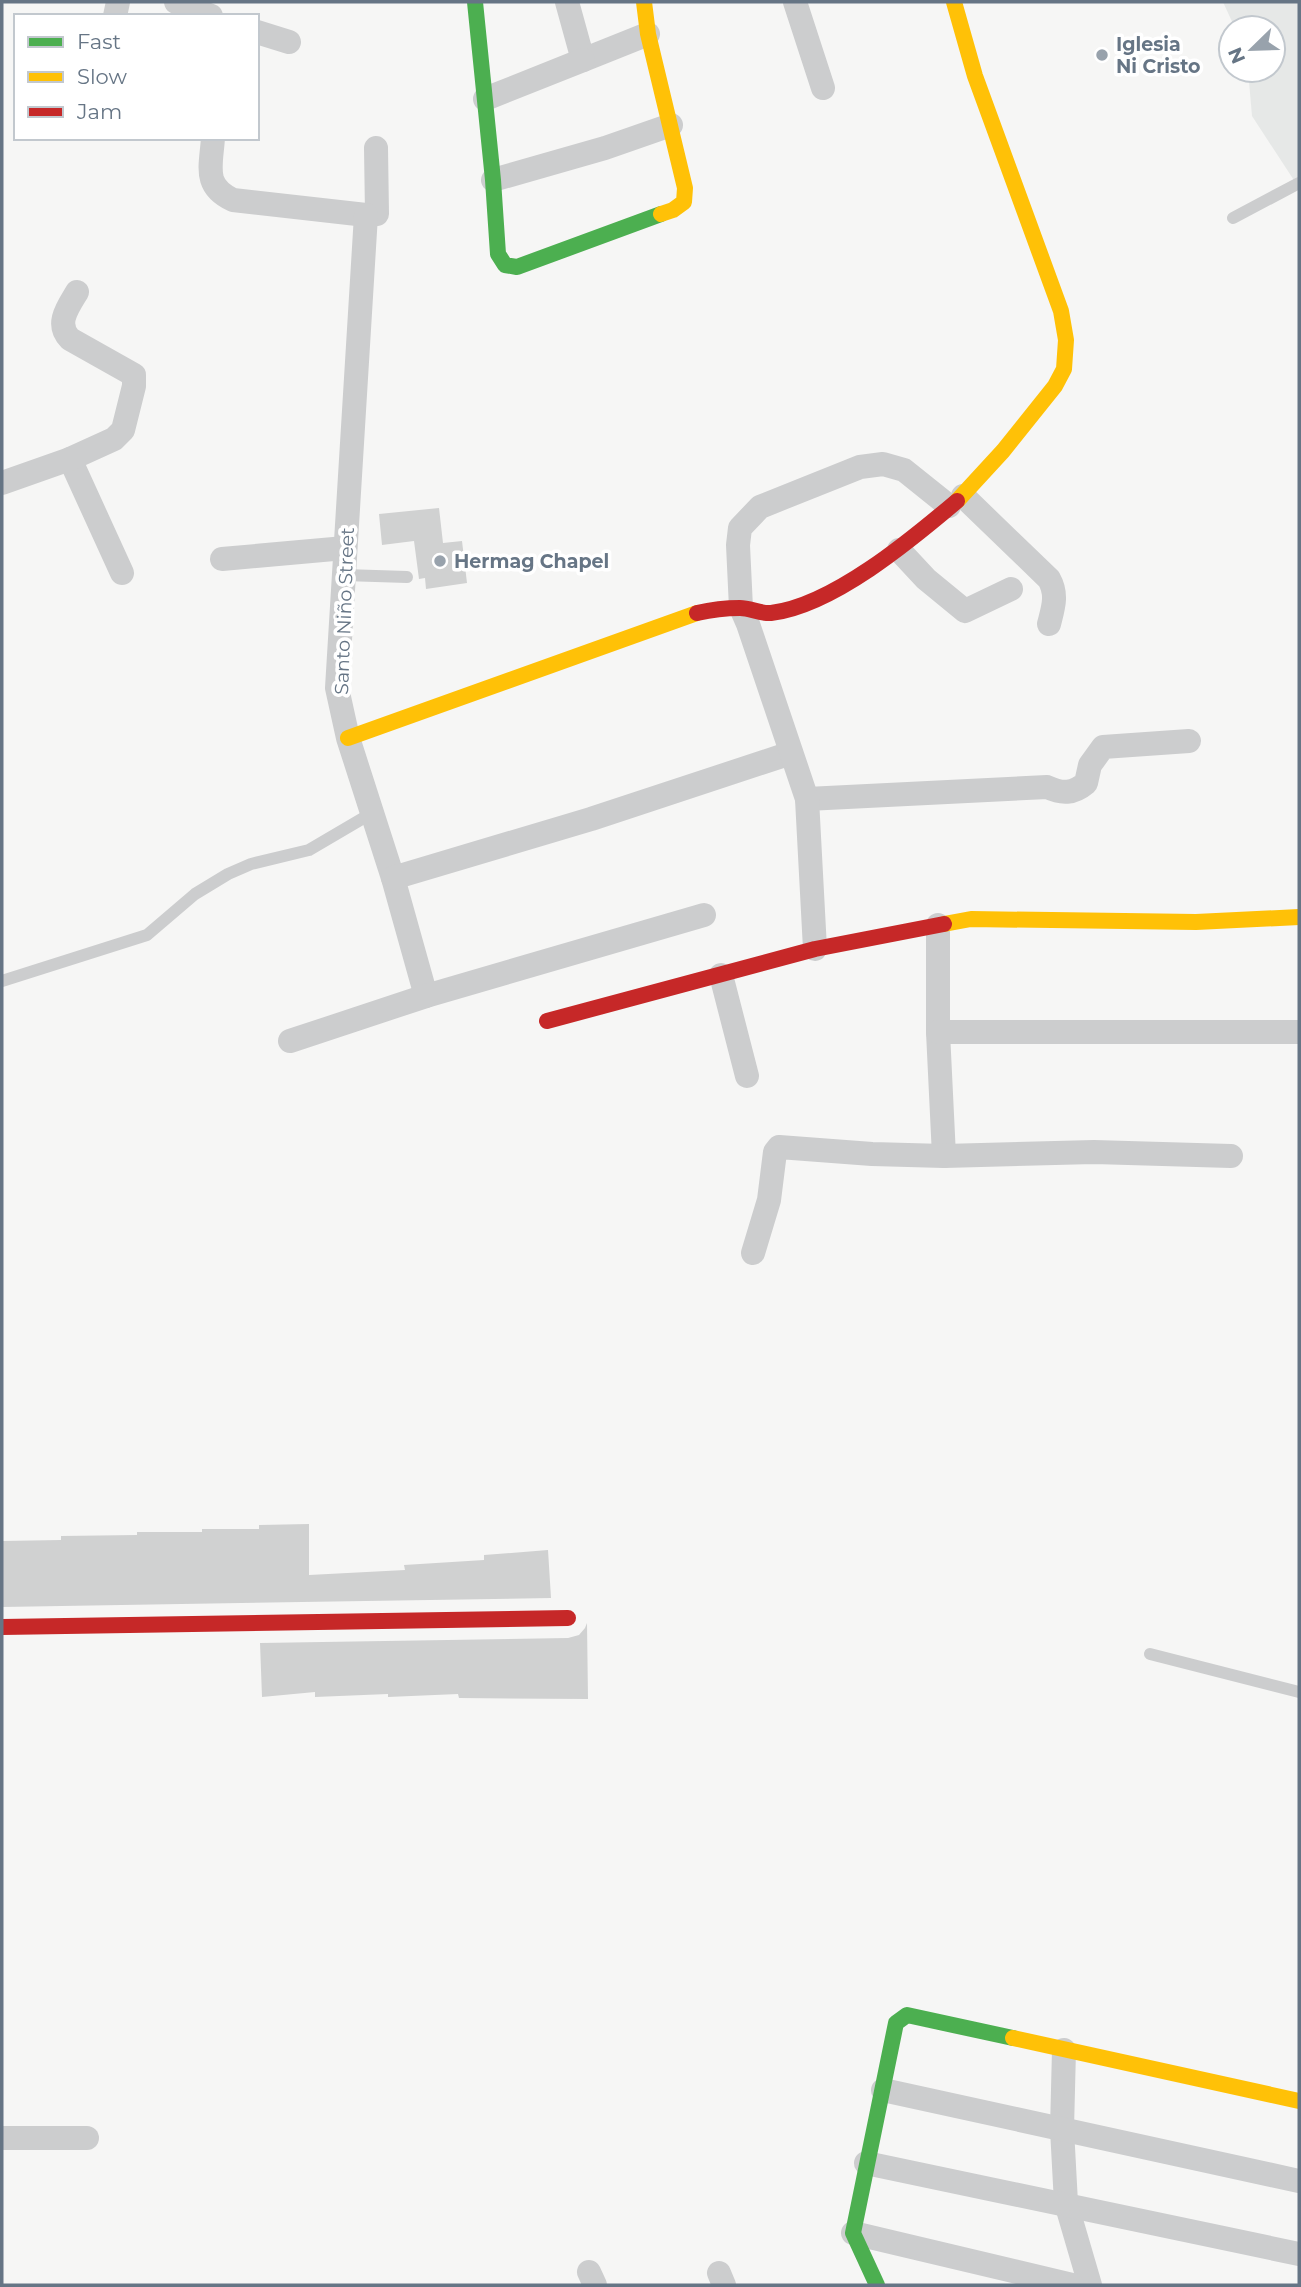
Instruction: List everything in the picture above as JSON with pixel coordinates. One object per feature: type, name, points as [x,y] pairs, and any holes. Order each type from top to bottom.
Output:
[{"type":"street","points":[[176,2],[206,14]]},
{"type":"street","points":[[475,2],[494,180],[498,254],[505,265],[517,267],[673,210],[684,202],[685,188],[648,34],[644,2]]},
{"type":"street","points":[[567,2],[583,60]]},
{"type":"street","points":[[796,2],[823,88]]},
{"type":"street","points":[[348,738],[699,611],[741,608],[769,614],[797,607],[832,591],[899,550],[956,501],[1003,451],[1055,386],[1064,369],[1066,340],[1061,311],[975,76],[954,2]]},
{"type":"street","points":[[259,33],[289,42]]},
{"type":"street","points":[[485,99],[648,34]]},
{"type":"street","points":[[494,180],[671,125]]},
{"type":"street","points":[[213,140],[210,174],[213,186],[220,194],[233,200],[366,215]]},
{"type":"street","name":"Santo Niño Street","points":[[376,148],[377,214],[366,215],[337,688],[348,738],[393,878],[426,996]]},
{"type":"street","points":[[2,483],[70,459],[118,436],[127,414],[135,378],[132,374],[65,333],[65,313],[77,292]]},
{"type":"street","points":[[70,459],[122,573]]},
{"type":"street","points":[[815,949],[807,799],[741,608],[738,545],[740,528],[760,507],[860,467],[883,464],[904,470],[956,501],[1049,579],[1054,587],[1055,597],[1049,624]]},
{"type":"street","points":[[222,559],[345,548]]},
{"type":"street","points":[[899,550],[926,579],[965,611],[1010,589]]},
{"type":"street","points":[[807,799],[1047,788],[1059,793],[1075,791],[1086,783],[1090,765],[1103,747],[1189,741]]},
{"type":"street","points":[[393,878],[591,819],[791,753]]},
{"type":"street","points":[[290,1041],[426,996],[704,915]]},
{"type":"street","points":[[547,1021],[815,949],[971,919],[1196,922],[1299,917]]},
{"type":"street","points":[[938,925],[938,1032],[944,1156]]},
{"type":"street","points":[[721,975],[747,1076]]},
{"type":"street","points":[[938,1032],[1299,1032]]},
{"type":"street","points":[[753,1253],[769,1200],[775,1152],[779,1147],[944,1156],[1094,1152],[1231,1156]]},
{"type":"street","points":[[2,1627],[568,1618]]},
{"type":"street","points":[[877,2285],[853,2233],[896,2023],[907,2015],[1299,2101]]},
{"type":"street","points":[[1064,2050],[1062,2129],[1066,2203],[1090,2285]]},
{"type":"street","points":[[883,2090],[1299,2180]]},
{"type":"street","points":[[2,2138],[87,2138]]},
{"type":"street","points":[[866,2162],[1299,2254]]},
{"type":"street","points":[[853,2233],[1072,2285]]},
{"type":"lane","points":[[1233,218],[1299,183]]},
{"type":"lane","points":[[344,575],[407,577]]},
{"type":"lane","points":[[2,981],[147,935],[195,894],[228,874],[251,864],[309,849],[372,813]]},
{"type":"lane","points":[[1150,1654],[1299,1692]]},
{"type":"shaded area","points":[[1223,2],[1299,2],[1299,188],[1252,116],[1249,84],[1287,84],[1287,14],[1229,14]]},
{"type":"building","points":[[439,508],[443,543],[462,541],[467,583],[426,589],[425,578],[419,579],[414,541],[382,545],[379,514]]},
{"type":"building","points":[[309,1524],[309,1575],[405,1570],[404,1565],[484,1560],[484,1555],[548,1550],[551,1598],[2,1607],[2,1541],[61,1540],[61,1536],[202,1532],[202,1529],[259,1529],[259,1525]]},
{"type":"building","points":[[587,1623],[588,1699],[459,1698],[458,1694],[315,1697],[315,1692],[262,1697],[260,1643],[568,1638],[579,1635]]},
{"type":"traffic: fast","points":[[475,2],[498,254],[505,265],[517,267],[661,214]]},
{"type":"traffic: fast","points":[[877,2285],[853,2233],[896,2023],[907,2015],[1013,2038]]},
{"type":"traffic: slow","points":[[644,2],[648,34],[685,188],[684,202],[661,214]]},
{"type":"traffic: slow","points":[[954,2],[975,76],[1061,311],[1066,340],[1064,369],[1055,386],[1003,451],[957,501]]},
{"type":"traffic: slow","points":[[348,738],[697,613]]},
{"type":"traffic: slow","points":[[944,924],[971,919],[1196,922],[1299,917]]},
{"type":"traffic: slow","points":[[1013,2038],[1299,2101]]},
{"type":"traffic: jam","points":[[697,613],[740,608],[771,613],[795,608],[819,598],[870,569],[957,501]]},
{"type":"traffic: jam","points":[[547,1021],[815,949],[944,924]]},
{"type":"traffic: jam","points":[[2,1627],[568,1618]]},
{"type":"place","name":"Iglesia Ni Cristo","points":[[1102,55]]},
{"type":"place","name":"Hermag Chapel","points":[[440,561]]}]
